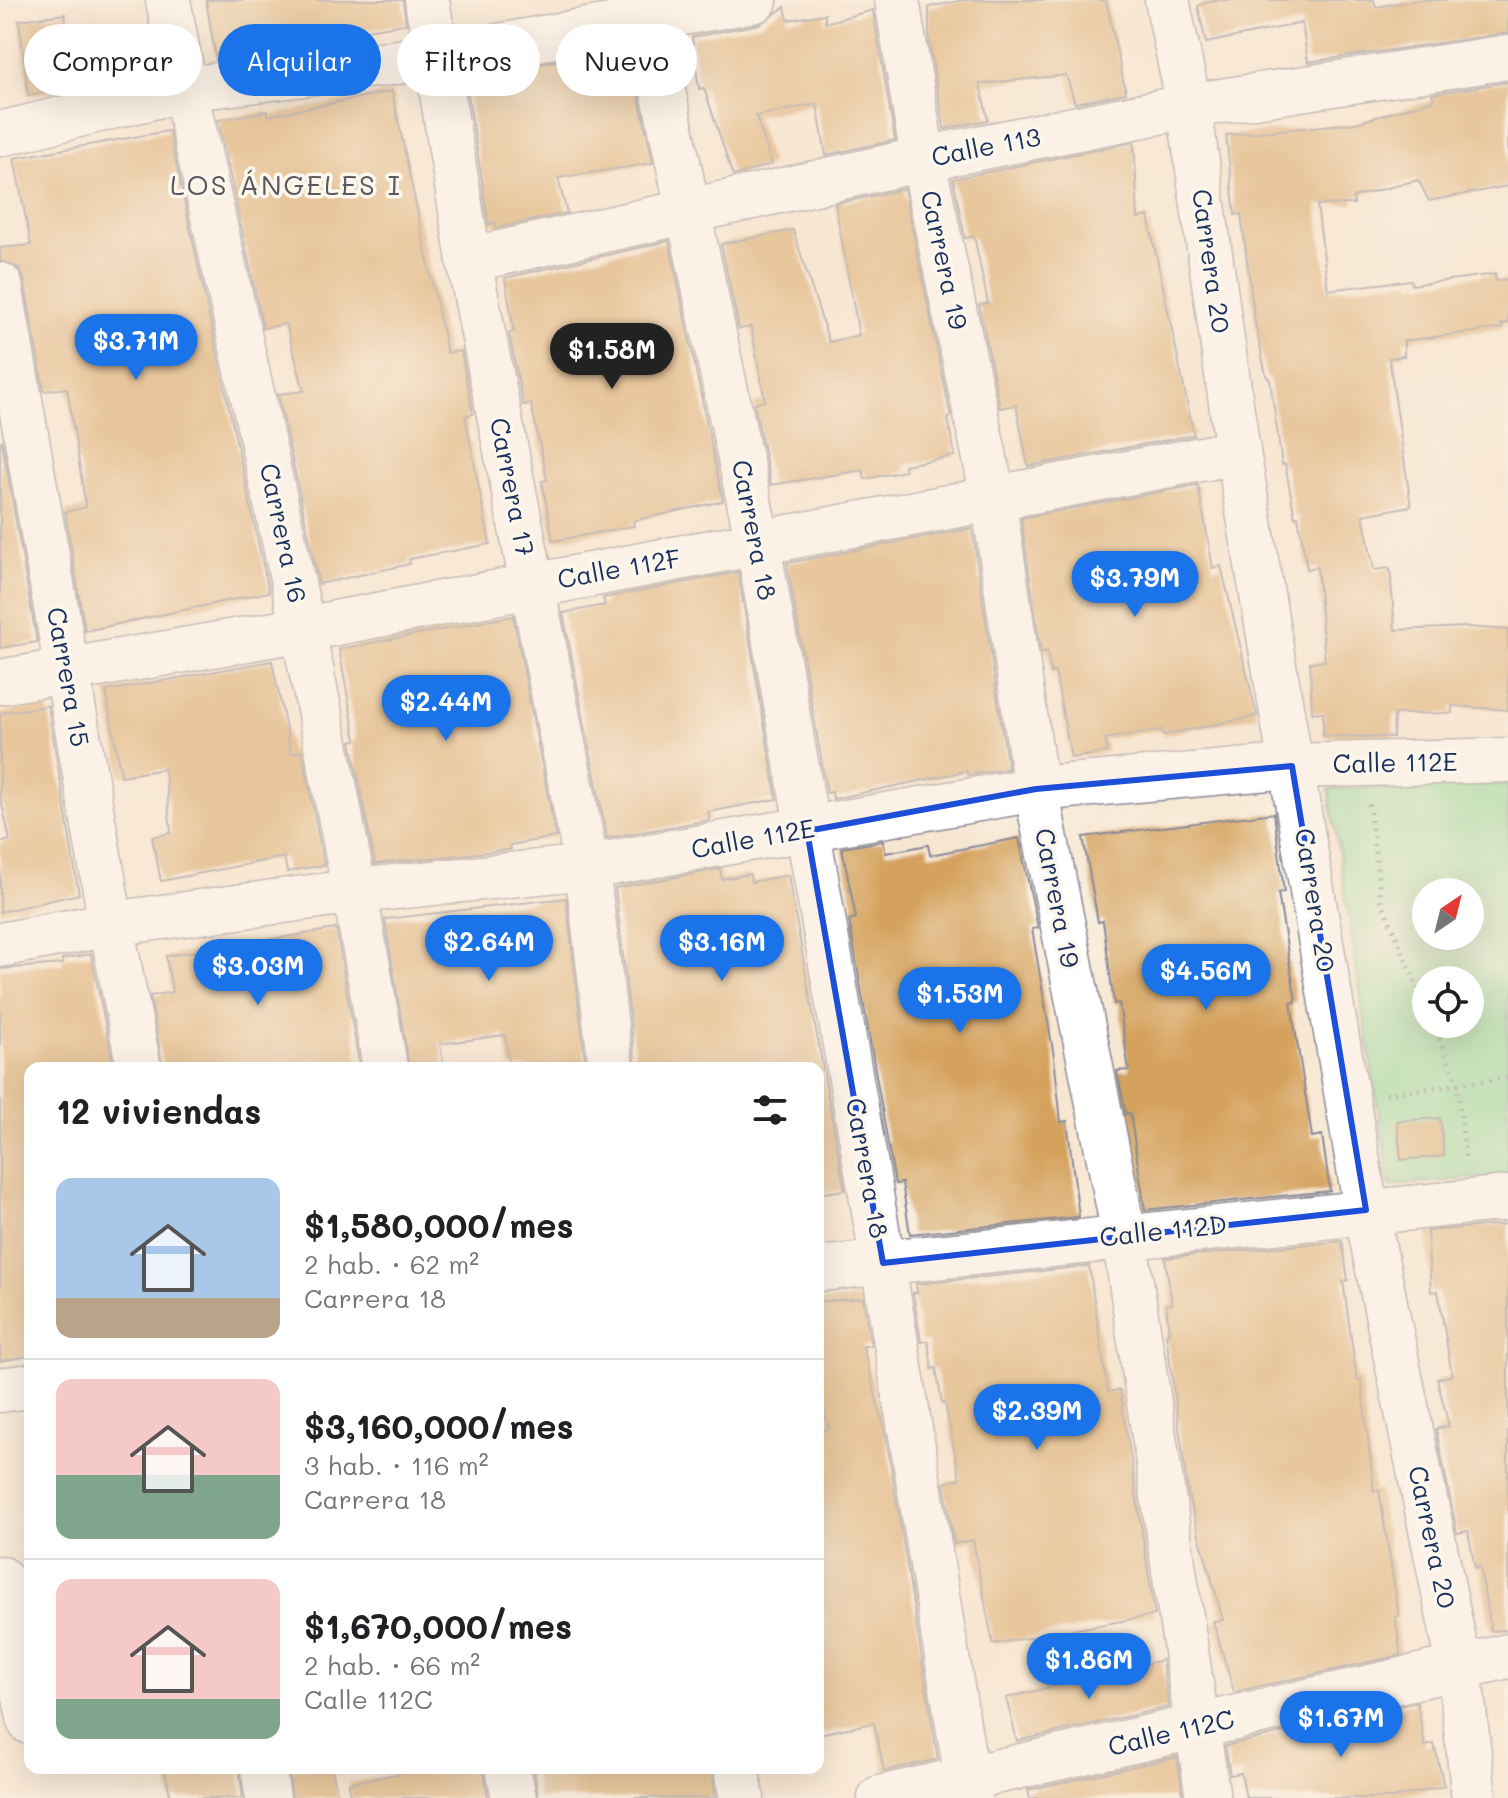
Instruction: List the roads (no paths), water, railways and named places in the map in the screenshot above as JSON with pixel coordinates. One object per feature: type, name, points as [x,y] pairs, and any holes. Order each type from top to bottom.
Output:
[{"type":"street","name":"Carrera 16","points":[[168,0],[173,24]]},
{"type":"street","name":"Carrera 17","points":[[427,0],[431,24]]},
{"type":"street","points":[[540,37],[672,11],[755,0]]},
{"type":"street","name":"Carrera 19","points":[[897,0],[923,159],[993,497],[1036,789],[1124,1235],[1208,1798]]},
{"type":"street","name":"Carrera 20","points":[[1167,0],[1189,106],[1238,452],[1366,1210],[1459,1666],[1474,1798]]},
{"type":"street","name":"Carrera 18","points":[[672,11],[690,210],[758,544],[883,1263],[969,1789]]},
{"type":"street","name":"Calle 113","points":[[469,260],[923,159],[1189,106],[1508,57]]},
{"type":"street","points":[[202,87],[397,62]]},
{"type":"street","points":[[0,134],[156,96]]},
{"type":"street","name":"Carrera 16","points":[[187,96],[304,629],[356,891],[384,1062]]},
{"type":"street","name":"Carrera 17","points":[[443,96],[469,260],[587,867],[610,1062]]},
{"type":"street","name":"Carrera 15","points":[[0,285],[138,1062]]},
{"type":"street","name":"Calle 112F","points":[[0,682],[304,629],[1238,452]]},
{"type":"street","name":"Calle 112E","points":[[0,945],[111,924],[356,891],[587,867],[1036,789],[1292,766],[1508,760]]},
{"type":"street","name":"Calle 112D","points":[[824,1268],[1490,1199]]},
{"type":"street","points":[[0,1390],[24,1387]]},
{"type":"street","points":[[0,1578],[24,1693]]},
{"type":"street","name":"Calle 112C","points":[[880,1798],[969,1789],[1197,1727],[1508,1656]]},
{"type":"street","points":[[264,1774],[268,1798]]},
{"type":"street","points":[[509,1774],[514,1798]]},
{"type":"street","points":[[737,1774],[742,1798]]},
{"type":"district","name":"LOS ÁNGELES I","points":[[286,185]]}]
